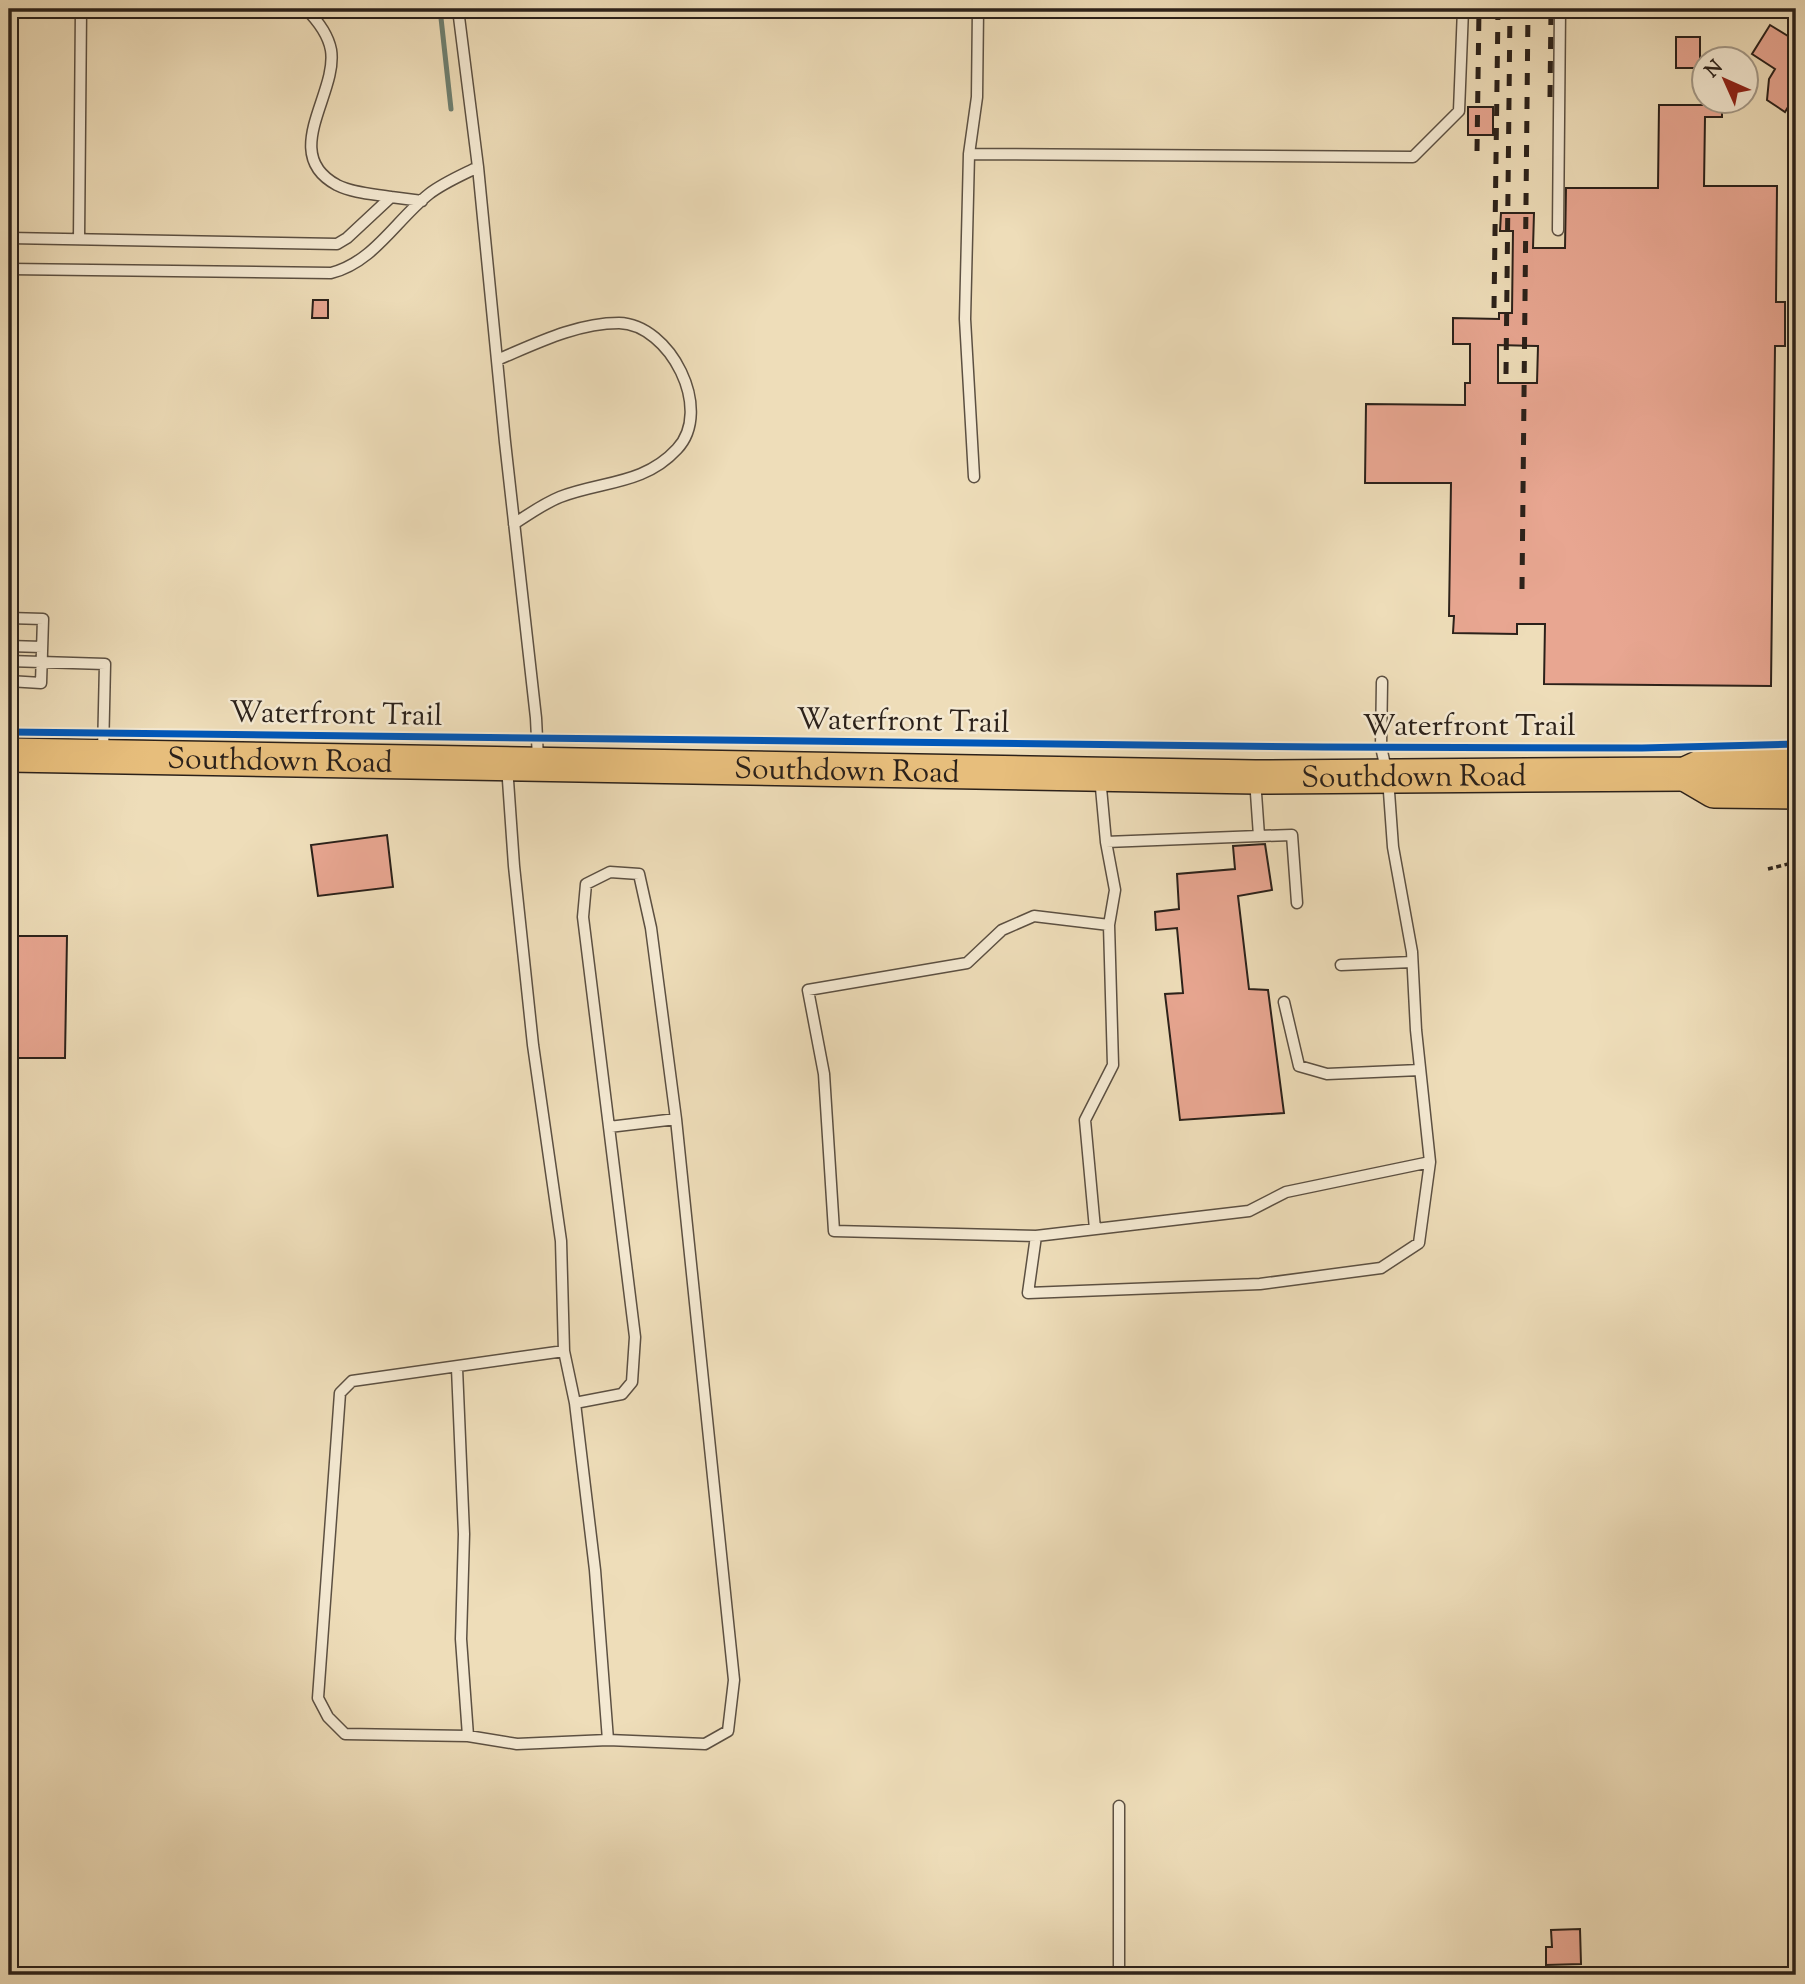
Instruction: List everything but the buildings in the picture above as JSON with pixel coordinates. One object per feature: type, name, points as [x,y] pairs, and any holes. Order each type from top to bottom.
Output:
[{"type":"main road","name":"Southdown Road","points":[[9,755],[1388,778],[1685,774],[1711,762],[1796,762]]},
{"type":"main road","points":[[1685,774],[1714,791],[1796,792]]},
{"type":"lane","points":[[79,239],[81,9]]},
{"type":"lane","points":[[306,9],[324,31],[331,52],[330,79],[313,125],[311,143],[313,157],[322,172],[339,186],[422,201]]},
{"type":"lane","points":[[458,9],[478,166],[536,718],[523,764],[513,866],[533,1045],[561,1241],[564,1351],[575,1403],[595,1570],[608,1740]]},
{"type":"lane","points":[[974,477],[965,319],[969,153],[977,97],[978,9]]},
{"type":"lane","points":[[969,153],[1408,159],[1418,153],[1459,111],[1463,9]]},
{"type":"lane","points":[[1558,230],[1560,9]]},
{"type":"lane","points":[[9,269],[331,273],[351,266],[368,254],[434,191],[478,166]]},
{"type":"lane","points":[[9,239],[337,244],[391,197]]},
{"type":"lane","points":[[497,360],[578,329],[619,323],[637,326],[664,347],[685,380],[691,399],[688,436],[677,450],[661,463],[640,475],[614,484],[561,496],[514,524]]},
{"type":"lane","points":[[9,618],[43,619],[41,683],[9,681]]},
{"type":"lane","points":[[9,646],[42,647]]},
{"type":"lane","points":[[9,661],[105,664],[103,756]]},
{"type":"lane","points":[[1037,1236],[1028,1293],[1260,1284],[1381,1268],[1419,1243],[1430,1162],[1412,961],[1393,846],[1388,778],[1381,747],[1382,682]]},
{"type":"lane","points":[[1095,1230],[1085,1120],[1113,1065],[1109,925],[1115,890],[1100,774]]},
{"type":"lane","points":[[1255,777],[1259,836]]},
{"type":"lane","points":[[1107,842],[1292,835],[1297,903]]},
{"type":"lane","points":[[564,1351],[352,1381],[340,1393],[318,1698],[328,1717],[345,1734],[468,1736],[517,1744],[608,1740],[705,1744],[728,1731],[734,1680],[676,1119],[651,928],[639,874],[610,872],[586,884],[583,917],[635,1337],[632,1382],[622,1394],[575,1403]]},
{"type":"lane","points":[[1109,925],[1034,916],[1002,930],[967,962],[808,990],[824,1074],[834,1231],[1037,1236],[1095,1230],[1249,1211],[1286,1192],[1430,1162]]},
{"type":"lane","points":[[1341,965],[1412,961]]},
{"type":"lane","points":[[1284,1002],[1299,1066],[1327,1074],[1420,1070]]},
{"type":"lane","points":[[609,1127],[676,1119]]},
{"type":"lane","points":[[457,1368],[464,1534],[461,1639],[468,1736]]},
{"type":"lane","points":[[1119,1805],[1119,1975]]},
{"type":"path","points":[[1768,869],[1796,862]]},
{"type":"waterway","points":[[440,9],[451,109]]},
{"type":"railway","points":[[1477,151],[1479,9]]},
{"type":"railway","points":[[1494,308],[1498,9]]},
{"type":"railway","points":[[1506,374],[1510,9]]},
{"type":"railway","points":[[1522,589],[1528,9]]},
{"type":"railway","points":[[1550,97],[1551,9]]},
{"type":"cycle path","name":"Waterfront Trail","points":[[9,732],[1323,747],[1642,748],[1796,744]]}]
